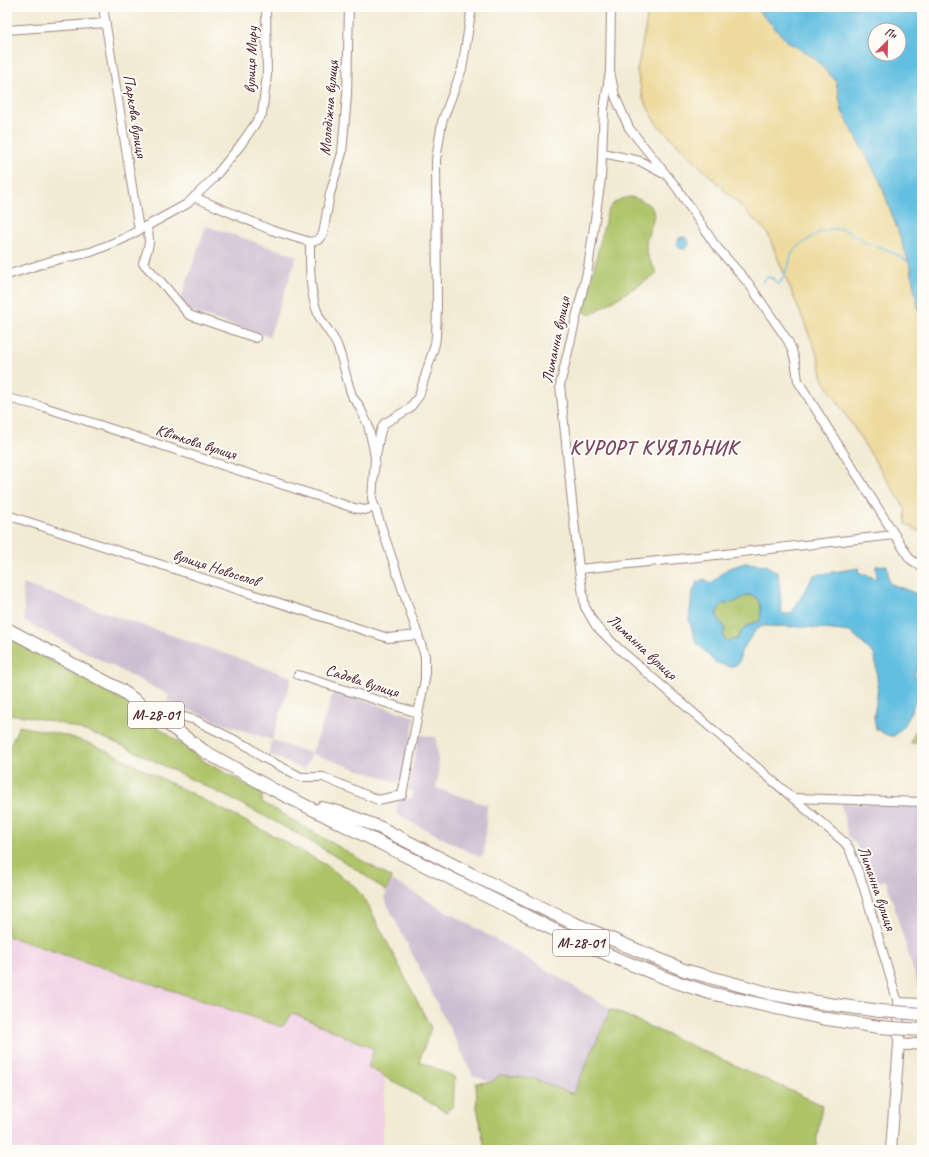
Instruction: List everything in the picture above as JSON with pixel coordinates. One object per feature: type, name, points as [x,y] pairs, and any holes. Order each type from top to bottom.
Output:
[{"type":"highway","name":"М-28-01","points":[[7,629],[121,690],[204,751],[274,790],[560,933],[618,959],[674,981],[710,993],[766,1007],[821,1018],[879,1027],[922,1030]]},
{"type":"highway","name":"М-28-01","points":[[303,804],[342,813],[380,827],[477,877],[571,922],[684,970],[772,994],[880,1011],[922,1014]]},
{"type":"main road","points":[[898,1003],[922,1004]]},
{"type":"main road","name":"Лиманна вулиця","points":[[891,1150],[899,1044],[898,1003]]},
{"type":"main road","points":[[899,1044],[908,1045],[922,1043]]},
{"type":"street","name":"Паркова вулиця","points":[[103,7],[142,228],[149,236],[149,244],[143,263],[163,284],[189,316],[256,338]]},
{"type":"street","name":"вулиця Миру","points":[[194,197],[214,179],[262,114],[267,75],[266,7]]},
{"type":"street","name":"Молодіжна вулиця","points":[[310,242],[318,240],[323,234],[330,194],[342,153],[347,95],[349,7]]},
{"type":"street","points":[[375,458],[379,445],[380,430],[382,427],[385,423],[391,421],[409,408],[419,396],[436,340],[436,160],[442,122],[462,69],[472,7]]},
{"type":"street","points":[[611,7],[610,71],[615,96],[629,128],[677,188],[715,245],[749,284],[788,341],[793,351],[798,380],[894,535],[910,559],[922,567]]},
{"type":"street","points":[[7,30],[106,23]]},
{"type":"street","name":"Лиманна вулиця","points":[[610,71],[604,109],[601,178],[588,268],[560,385],[579,569],[585,606],[596,626],[606,638],[837,836],[849,848],[863,885],[898,1003]]},
{"type":"street","points":[[603,152],[640,161],[666,175]]},
{"type":"street","points":[[7,275],[51,261],[91,252],[123,239],[187,204],[194,197],[271,230],[310,242],[311,282],[315,303],[319,316],[330,331],[337,346],[353,398],[358,404],[368,425],[375,458],[375,502],[425,656],[425,679],[402,795],[378,800],[323,777],[301,777],[262,757],[250,746],[195,720],[170,712],[154,714]]},
{"type":"street","name":"Квіткова вулиця","points":[[7,398],[52,409],[354,508],[365,510],[375,502]]},
{"type":"street","points":[[368,425],[382,427]]},
{"type":"street","name":"вулиця Новоселов","points":[[7,515],[388,638],[418,635]]},
{"type":"street","points":[[579,569],[894,535]]},
{"type":"street","name":"Садова вулиця","points":[[298,675],[418,714]]},
{"type":"street","points":[[793,798],[922,802]]},
{"type":"shaded area","points":[[206,226],[297,256],[269,337],[189,311],[180,301]]},
{"type":"shaded area","points":[[23,584],[292,677],[272,740],[212,720],[167,701],[169,695],[24,621]]},
{"type":"shaded area","points":[[334,691],[415,717],[402,784],[312,754],[304,770],[268,754],[272,740],[312,753]]},
{"type":"shaded area","points":[[419,735],[436,737],[439,773],[436,788],[487,805],[484,855],[479,857],[396,814],[398,800],[413,798],[412,791],[408,788]]},
{"type":"shaded area","points":[[841,803],[922,805],[922,999],[886,880],[870,884],[856,844],[848,836]]},
{"type":"shaded area","points":[[392,880],[512,949],[611,1009],[573,1095],[535,1079],[492,1082],[472,1075],[384,898]]},
{"type":"shaded area","points":[[7,937],[282,1027],[293,1013],[374,1049],[369,1067],[385,1076],[382,1150],[7,1150]]},
{"type":"green space","points":[[631,197],[643,201],[650,206],[653,211],[654,217],[647,239],[646,251],[657,274],[590,315],[584,311],[607,213],[611,206],[617,201],[623,198]]},
{"type":"green space","points":[[746,595],[755,597],[760,603],[760,621],[746,627],[737,639],[728,641],[725,640],[723,635],[723,625],[717,615],[719,609],[723,604],[735,602]]},
{"type":"green space","points":[[7,638],[109,690],[202,760],[262,793],[262,802],[392,878],[386,891],[355,869],[285,827],[140,754],[92,733],[58,723],[24,716],[7,715]]},
{"type":"green space","points":[[922,716],[922,743],[910,743]]},
{"type":"green space","points":[[19,726],[64,735],[108,751],[278,838],[326,865],[353,885],[366,901],[431,1028],[419,1061],[455,1077],[453,1106],[446,1112],[368,1067],[374,1049],[293,1013],[282,1027],[7,936],[7,752]]},
{"type":"green space","points":[[611,1009],[822,1105],[815,1150],[485,1150],[477,1107],[476,1083],[492,1082],[499,1075],[535,1079],[573,1094]]},
{"type":"sand","points":[[644,7],[755,7],[788,42],[813,57],[836,81],[842,111],[880,181],[909,262],[922,327],[922,533],[906,524],[905,508],[823,379],[818,356],[767,232],[656,123],[643,98],[637,71],[647,19]]},
{"type":"water","points":[[755,7],[922,7],[922,327],[909,262],[880,181],[842,111],[836,81],[813,57],[788,42]]},
{"type":"water","points":[[681,237],[685,237],[689,243],[685,249],[681,249],[677,245],[677,241]]},
{"type":"water","points":[[745,563],[766,565],[778,573],[782,613],[785,614],[793,611],[814,575],[859,568],[858,572],[877,579],[876,566],[887,565],[889,583],[922,596],[922,654],[914,676],[922,679],[922,684],[902,728],[893,736],[886,735],[876,729],[874,717],[878,688],[875,655],[850,632],[808,627],[763,626],[757,628],[741,651],[739,663],[730,667],[715,662],[696,642],[689,620],[692,595],[697,582],[705,579],[711,584],[727,569]],"holes":[[[746,595],[751,595],[760,603],[760,621],[746,627],[737,639],[728,641],[725,640],[723,635],[725,628],[719,620],[717,611],[723,604],[735,602]]]},
{"type":"waterway","points":[[762,282],[767,277],[772,278],[778,284],[781,282],[789,265],[791,255],[796,248],[818,233],[830,229],[841,229],[850,232],[866,243],[886,249],[909,262]]},
{"type":"district","name":"КУРОРТ КУЯЛЬНИК","points":[[654,447]]}]
